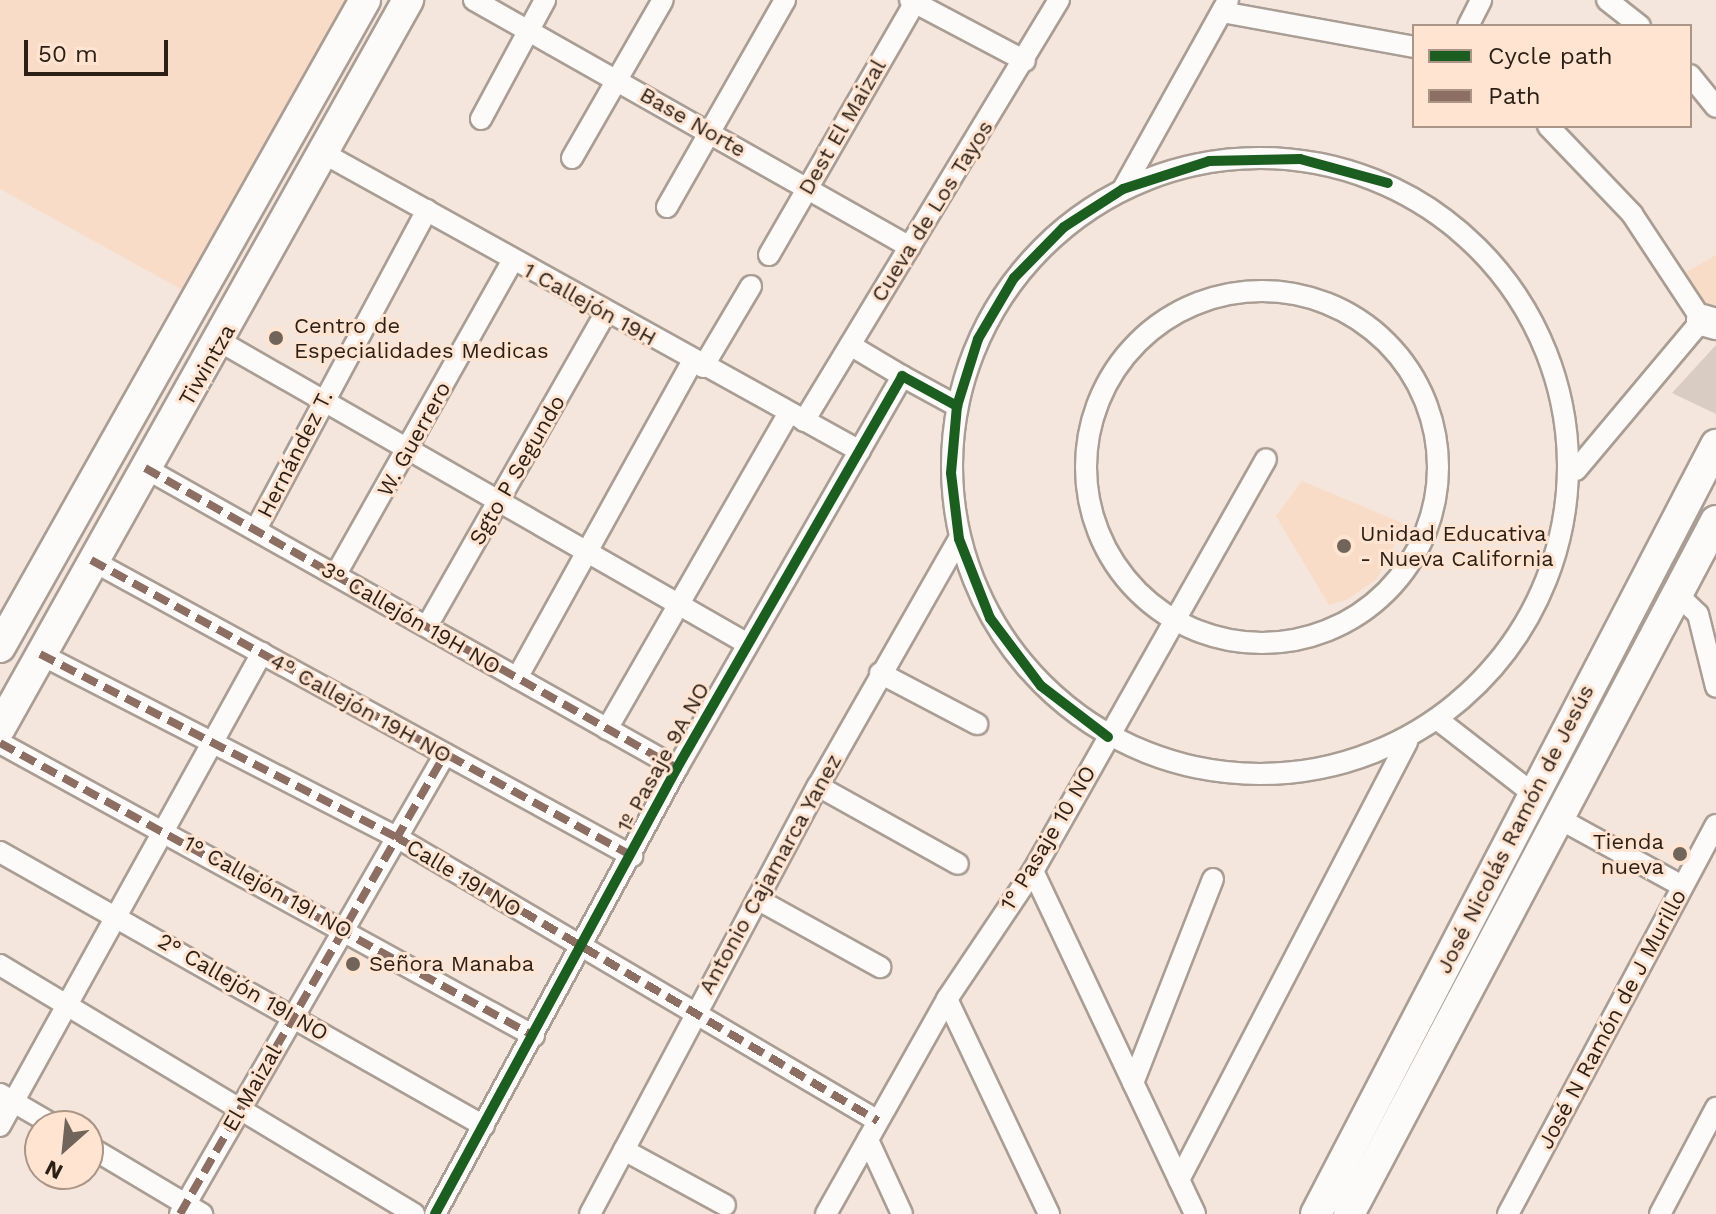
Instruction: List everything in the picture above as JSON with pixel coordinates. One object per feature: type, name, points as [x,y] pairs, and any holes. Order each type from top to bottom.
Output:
[{"type":"street","name":"Tiwintza","points":[[0,647],[365,0]]},
{"type":"street","name":"Tiwintza","points":[[0,728],[91,560],[221,342],[408,0]]},
{"type":"street","name":"Base Norte","points":[[474,0],[910,247]]},
{"type":"street","points":[[481,119],[545,0]]},
{"type":"street","points":[[572,158],[663,0]]},
{"type":"street","points":[[667,207],[785,0]]},
{"type":"street","name":"Cueva de Los Tayos","points":[[607,729],[678,604],[797,417],[850,345],[1025,61],[1059,0]]},
{"type":"street","points":[[1469,24],[1481,0]]},
{"type":"street","points":[[913,1],[1025,61]]},
{"type":"street","name":"Dest El Maizal","points":[[769,255],[913,1]]},
{"type":"street","points":[[1621,4],[1638,24]]},
{"type":"street","points":[[1123,189],[1225,6],[1412,47]]},
{"type":"street","points":[[1692,77],[1716,107]]},
{"type":"street","points":[[1550,128],[1632,214],[1709,322],[1576,470]]},
{"type":"street","name":"1 Callejón 19H","points":[[323,153],[698,364],[860,451]]},
{"type":"street","points":[[1300,159],[1388,183],[1465,231],[1525,298],[1563,381],[1576,470],[1563,529],[1534,594],[1437,719],[1407,742],[1312,776],[1207,774],[1108,737],[1041,686],[990,618],[959,539],[951,473],[957,406],[978,339],[1014,278],[1064,227],[1123,189],[1209,161],[1300,159]]},
{"type":"street","name":"Hernández T.","points":[[256,529],[321,402],[427,210]]},
{"type":"street","name":"W. Guerrero","points":[[336,574],[410,449],[513,260]]},
{"type":"street","points":[[517,678],[587,550],[698,364],[751,286]]},
{"type":"street","points":[[1268,289],[1326,301],[1376,331],[1415,376],[1436,430],[1439,488],[1423,544],[1389,592],[1341,626],[1285,643],[1227,640],[1172,619],[1127,581],[1097,531],[1084,474],[1091,416],[1116,364],[1171,316],[1210,297],[1268,289]]},
{"type":"street","name":"Sgto P Segundo","points":[[427,626],[606,312]]},
{"type":"street","points":[[221,342],[748,644]]},
{"type":"street","points":[[850,345],[957,406]]},
{"type":"street","name":"1º Pasaje 9A NO","points":[[435,1214],[582,949],[677,768],[902,376]]},
{"type":"street","name":"José Nicolás Ramón de Jesús","points":[[1316,1214],[1532,793],[1716,445]]},
{"type":"street","name":"1° Pasaje 10 NO","points":[[826,1214],[947,999],[1033,871],[1172,619],[1266,459]]},
{"type":"street","name":"3° Callejón 19H NO","points":[[145,468],[677,768]]},
{"type":"street","points":[[84,500],[116,517]]},
{"type":"street","name":"José Nicolás Ramón de Jesús","points":[[1349,1214],[1716,521]]},
{"type":"street","name":"Antonio Cajamarca Yanez","points":[[590,1214],[692,1017],[818,786],[959,539]]},
{"type":"street","name":"4° Callejón 19H NO","points":[[91,560],[632,856]]},
{"type":"street","points":[[1677,594],[1698,614],[1716,687]]},
{"type":"street","points":[[0,1126],[7,1098],[68,1004],[262,653]]},
{"type":"street","name":"Calle 19I NO","points":[[40,654],[215,741],[398,838],[692,1017],[878,1121]]},
{"type":"street","points":[[880,673],[977,724]]},
{"type":"street","points":[[1437,719],[1532,793]]},
{"type":"street","points":[[1179,1180],[1407,742]]},
{"type":"street","name":"1° Callejón 19I NO","points":[[0,743],[347,929],[534,1036]]},
{"type":"street","name":"El Maizal","points":[[189,1211],[240,1108],[347,929],[445,754]]},
{"type":"street","points":[[818,786],[958,864]]},
{"type":"street","points":[[1558,818],[1682,886]]},
{"type":"street","name":"José N Ramón de J Murillo","points":[[1508,1214],[1716,825]]},
{"type":"street","name":"2° Callejón 19I NO","points":[[0,852],[484,1126]]},
{"type":"street","points":[[1033,871],[1195,1214]]},
{"type":"street","points":[[1133,1083],[1213,879]]},
{"type":"street","points":[[757,899],[880,967]]},
{"type":"street","points":[[0,965],[414,1214]]},
{"type":"street","points":[[947,999],[1049,1214]]},
{"type":"street","points":[[7,1098],[28,1110]]},
{"type":"street","points":[[1660,1214],[1716,1108]]},
{"type":"street","points":[[868,1140],[902,1214]]},
{"type":"street","points":[[624,1150],[725,1205]]},
{"type":"street","points":[[104,1156],[189,1211]]},
{"type":"shaded area","points":[[0,0],[364,0],[195,297],[0,189]]},
{"type":"shaded area","points":[[1716,255],[1716,306],[1709,311],[1699,307],[1686,272]]},
{"type":"shaded area","name":"Unidad Educativa - Nueva California","points":[[1302,481],[1405,524],[1377,579],[1346,600],[1329,605],[1276,516]]},
{"type":"building","points":[[1716,345],[1716,414],[1672,393]]},
{"type":"marked path","points":[[145,468],[677,768]]},
{"type":"marked path","points":[[91,560],[632,856]]},
{"type":"marked path","points":[[40,654],[398,838],[878,1121]]},
{"type":"marked path","points":[[0,743],[534,1036]]},
{"type":"marked path","points":[[180,1214],[445,754]]},
{"type":"cycle path","points":[[1108,737],[1041,686],[990,618],[959,539],[951,473],[957,406],[978,339],[1014,278],[1064,227],[1123,189],[1209,161],[1300,159],[1388,183]]},
{"type":"cycle path","points":[[435,1214],[677,768],[902,376],[957,406]]},
{"type":"place","name":"Centro de Especialidades Medicas","points":[[276,338]]},
{"type":"place","name":"Unidad Educativa - Nueva California","points":[[1344,546]]},
{"type":"place","name":"Tienda nueva","points":[[1680,854]]},
{"type":"place","name":"Señora Manaba","points":[[353,964]]}]
